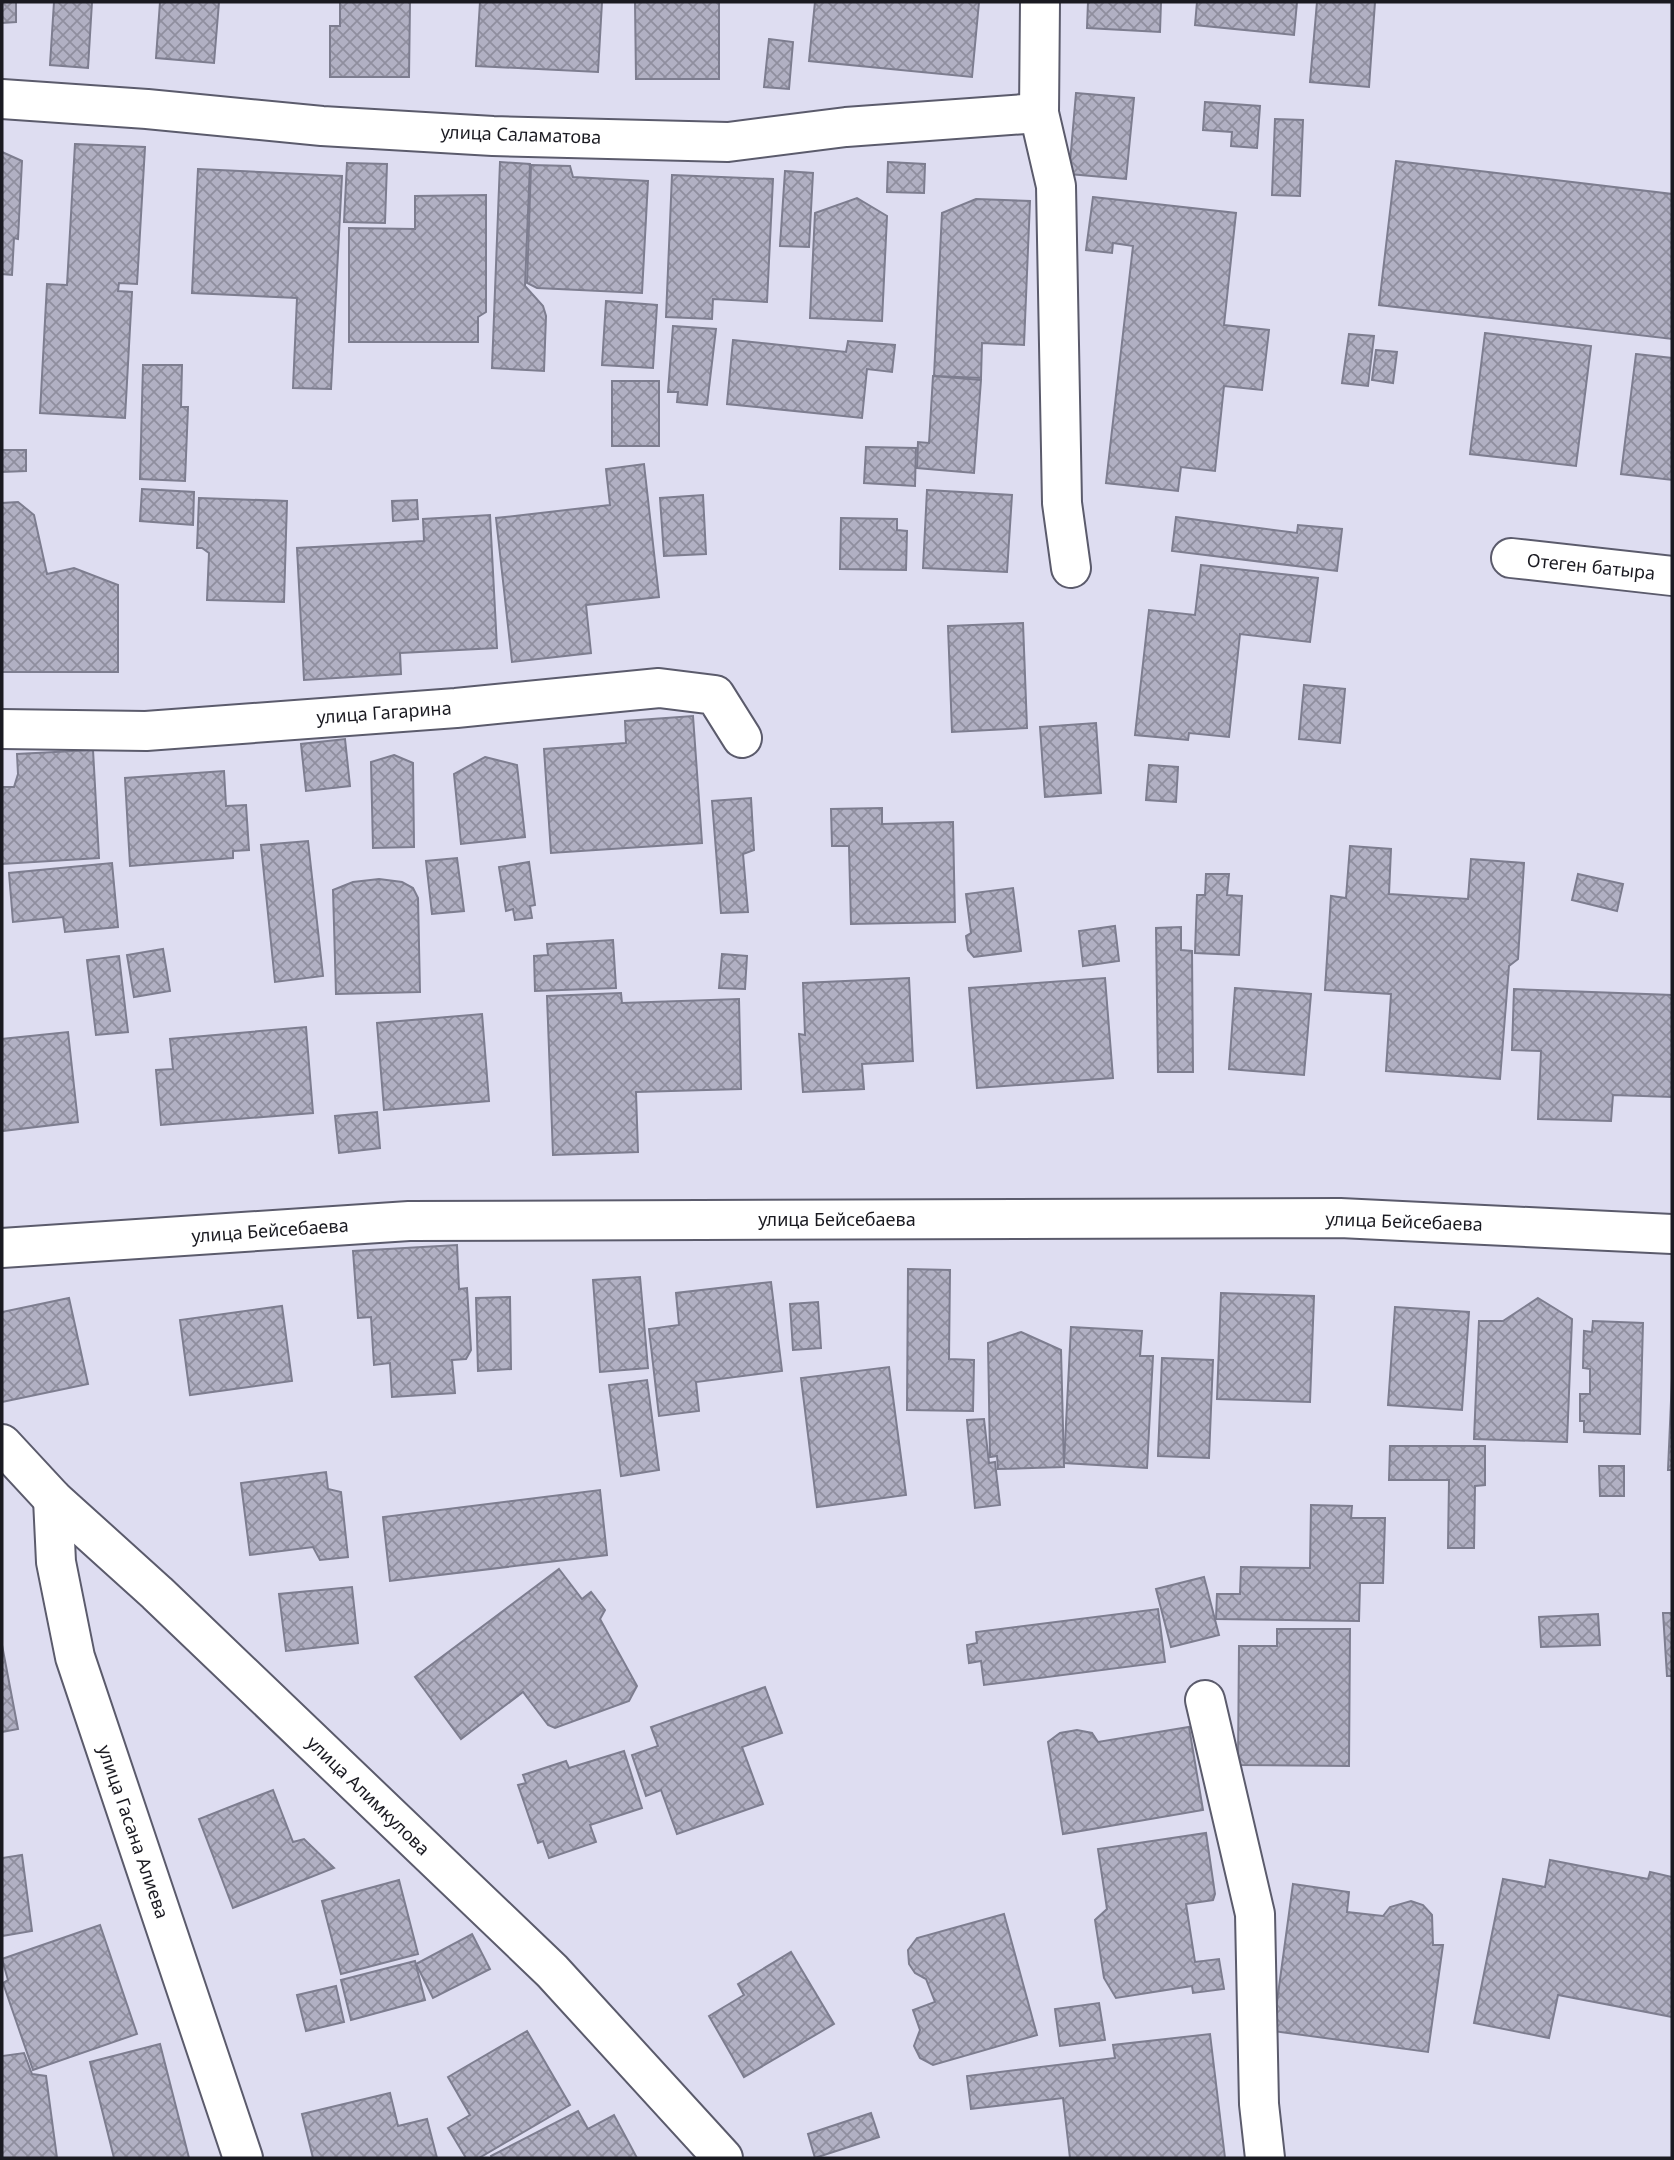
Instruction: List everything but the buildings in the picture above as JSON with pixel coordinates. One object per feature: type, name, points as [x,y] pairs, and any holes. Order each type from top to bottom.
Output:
[{"type":"street","points":[[1040,2],[1039,113],[1056,186],[1062,503],[1070,568]]},
{"type":"street","name":"улица Саламатова","points":[[2,99],[493,136],[728,142],[846,127],[1039,113]]},
{"type":"street","name":"Отеген батыра","points":[[1511,558],[1672,576]]},
{"type":"street","name":"улица Гагарина","points":[[2,729],[146,731],[456,708],[659,688],[715,695],[742,738]]},
{"type":"street","name":"улица Бейсебаева","points":[[2,1248],[409,1221],[1340,1218],[1672,1234]]},
{"type":"street","name":"улица Алимкулова","points":[[2,1444],[53,1499],[157,1592],[552,1971],[723,2158]]},
{"type":"street","name":"улица Гасана Алиева","points":[[53,1499],[56,1562],[75,1657],[243,2158]]},
{"type":"street","points":[[1205,1700],[1255,1914],[1259,2104],[1265,2158]]}]
